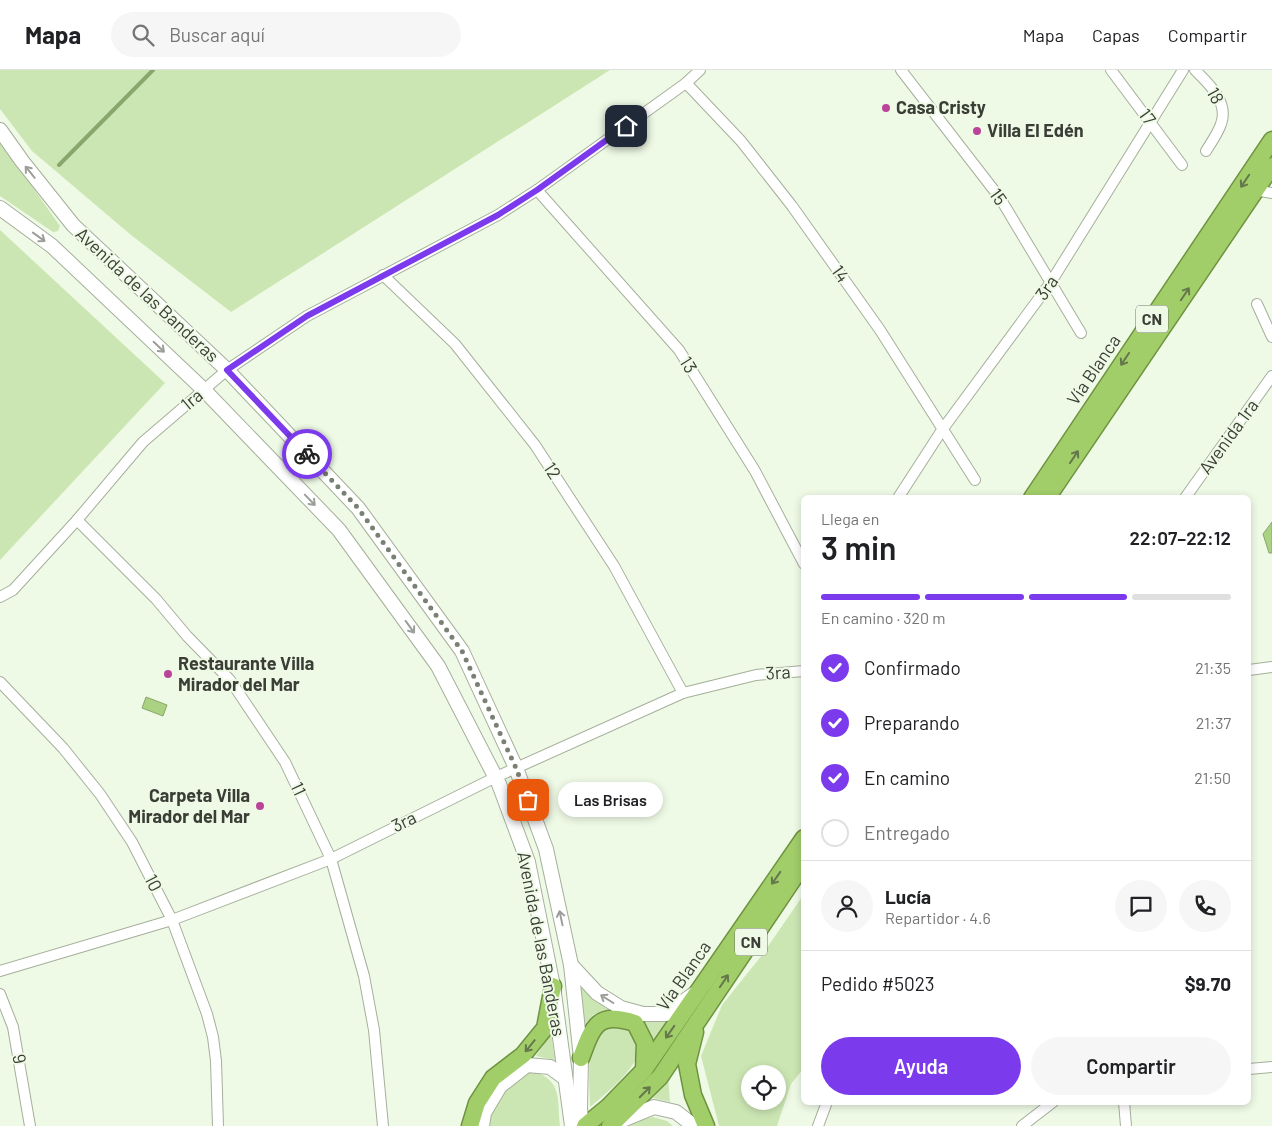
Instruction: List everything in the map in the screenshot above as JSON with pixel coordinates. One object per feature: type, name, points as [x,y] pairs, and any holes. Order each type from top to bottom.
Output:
[{"type":"highway","name":"Vía Blanca","points":[[1034,495],[1272,140]]},
{"type":"highway","name":"Vía Blanca","points":[[1049,495],[1272,166]]},
{"type":"highway","name":"Vía Blanca","points":[[578,1121],[608,1107],[644,1070],[801,842]]},
{"type":"highway","name":"Vía Blanca","points":[[612,1124],[660,1077],[801,867]]},
{"type":"highway","points":[[470,1126],[477,1103],[493,1078],[522,1055],[545,1028],[553,986]]},
{"type":"highway","points":[[581,1058],[590,1032],[603,1020],[620,1018],[635,1023],[646,1042],[644,1070]]},
{"type":"highway","points":[[697,1022],[687,1064],[693,1095],[706,1126]]},
{"type":"main road","name":"Avenida de las Banderas","points":[[0,130],[22,162],[73,226],[227,370],[364,516],[462,651],[516,768],[546,849],[571,965],[581,1058],[578,1121]]},
{"type":"main road","name":"Avenida de las Banderas","points":[[0,208],[52,246],[204,390],[339,530],[438,666],[496,777],[528,862],[553,986],[565,1078],[578,1121]]},
{"type":"main road","points":[[571,965],[597,994],[621,1008],[643,1014],[666,1014],[698,992]]},
{"type":"main road","points":[[482,1126],[484,1113],[500,1086],[527,1065],[550,1067],[565,1078]]},
{"type":"main road","points":[[612,1124],[654,1107],[676,1112],[694,1126]]},
{"type":"street","name":"1ra","points":[[0,597],[13,590],[77,520],[143,442],[227,370],[307,316],[498,215],[537,190],[686,83],[700,70]]},
{"type":"street","name":"15","points":[[901,70],[1000,198],[1081,333]]},
{"type":"street","name":"17","points":[[1111,70],[1182,165]]},
{"type":"street","name":"3ra","points":[[900,495],[942,430],[1051,282],[1183,70]]},
{"type":"street","name":"18","points":[[1196,70],[1219,97],[1224,113],[1221,124],[1206,152]]},
{"type":"street","name":"14","points":[[686,83],[741,141],[792,206],[880,330],[975,480]]},
{"type":"street","name":"13","points":[[537,190],[679,350],[755,471],[801,558]]},
{"type":"street","points":[[1255,190],[1272,193]]},
{"type":"street","name":"12","points":[[383,275],[455,344],[534,445],[614,566],[684,693]]},
{"type":"street","points":[[1272,318],[1258,304],[1272,337]]},
{"type":"street","name":"Avenida 1ra","points":[[1187,495],[1272,376]]},
{"type":"street","name":"11","points":[[77,520],[156,599],[187,636],[230,680],[285,762],[331,859],[365,985],[374,1030],[382,1126]]},
{"type":"street","points":[[1251,670],[1272,667]]},
{"type":"street","name":"3ra","points":[[0,971],[172,920],[331,859],[496,777],[684,693],[756,674],[801,671]]},
{"type":"street","name":"10","points":[[0,682],[63,748],[100,794],[132,842],[172,920],[207,1014],[213,1037],[216,1061],[218,1126]]},
{"type":"street","name":"9","points":[[0,994],[13,1027],[30,1126]]},
{"type":"street","points":[[1251,1069],[1272,1067]]},
{"type":"street","points":[[818,1126],[826,1105]]},
{"type":"street","points":[[1022,1126],[1049,1105]]},
{"type":"street","points":[[1124,1105],[1126,1126]]},
{"type":"shaded area","points":[[0,70],[610,70],[231,312],[131,235],[32,151],[0,109]]},
{"type":"shaded area","points":[[0,141],[60,226],[58,231],[53,232],[0,196]]},
{"type":"shaded area","points":[[0,230],[165,383],[0,560]]},
{"type":"shaded area","points":[[1272,522],[1272,553],[1269,553],[1263,534]]},
{"type":"shaded area","points":[[146,697],[167,705],[163,716],[142,708]]},
{"type":"shaded area","points":[[801,898],[801,1072],[791,1084],[786,1099],[786,1065],[741,1065],[741,1110],[782,1110],[777,1126],[719,1126],[701,1056],[722,1005],[762,955]]},
{"type":"shaded area","points":[[581,988],[608,1010],[593,1015],[585,1024]]},
{"type":"shaded area","points":[[671,1019],[656,1044],[645,1022]]},
{"type":"shaded area","points":[[619,1025],[630,1030],[640,1050],[626,1074],[590,1107],[589,1060],[592,1042],[597,1034],[603,1030]]},
{"type":"shaded area","points":[[551,1033],[555,1060],[536,1056]]},
{"type":"shaded area","points":[[534,1071],[550,1080],[554,1086],[557,1093],[560,1126],[487,1126],[491,1113],[509,1086],[519,1077]]},
{"type":"shaded area","points":[[668,1076],[670,1102],[653,1098]]},
{"type":"shaded area","points":[[653,1117],[667,1121],[673,1126],[629,1126],[634,1122]]},
{"type":"waterway","points":[[59,165],[153,70]]},
{"type":"way so far","points":[[307,454],[358,508],[462,651],[516,768],[528,800]]},
{"type":"place","name":"Casa Cristy","points":[[886,108]]},
{"type":"place","name":"Villa El Edén","points":[[977,131]]},
{"type":"place","name":"Restaurante Villa Mirador del Mar","points":[[168,674]]},
{"type":"place","name":"Las Brisas","points":[[528,800]]},
{"type":"place","name":"Carpeta Villa Mirador del Mar","points":[[260,806]]},
{"type":"route","points":[[307,454],[227,370],[307,316],[498,215],[537,190],[626,126]]}]
